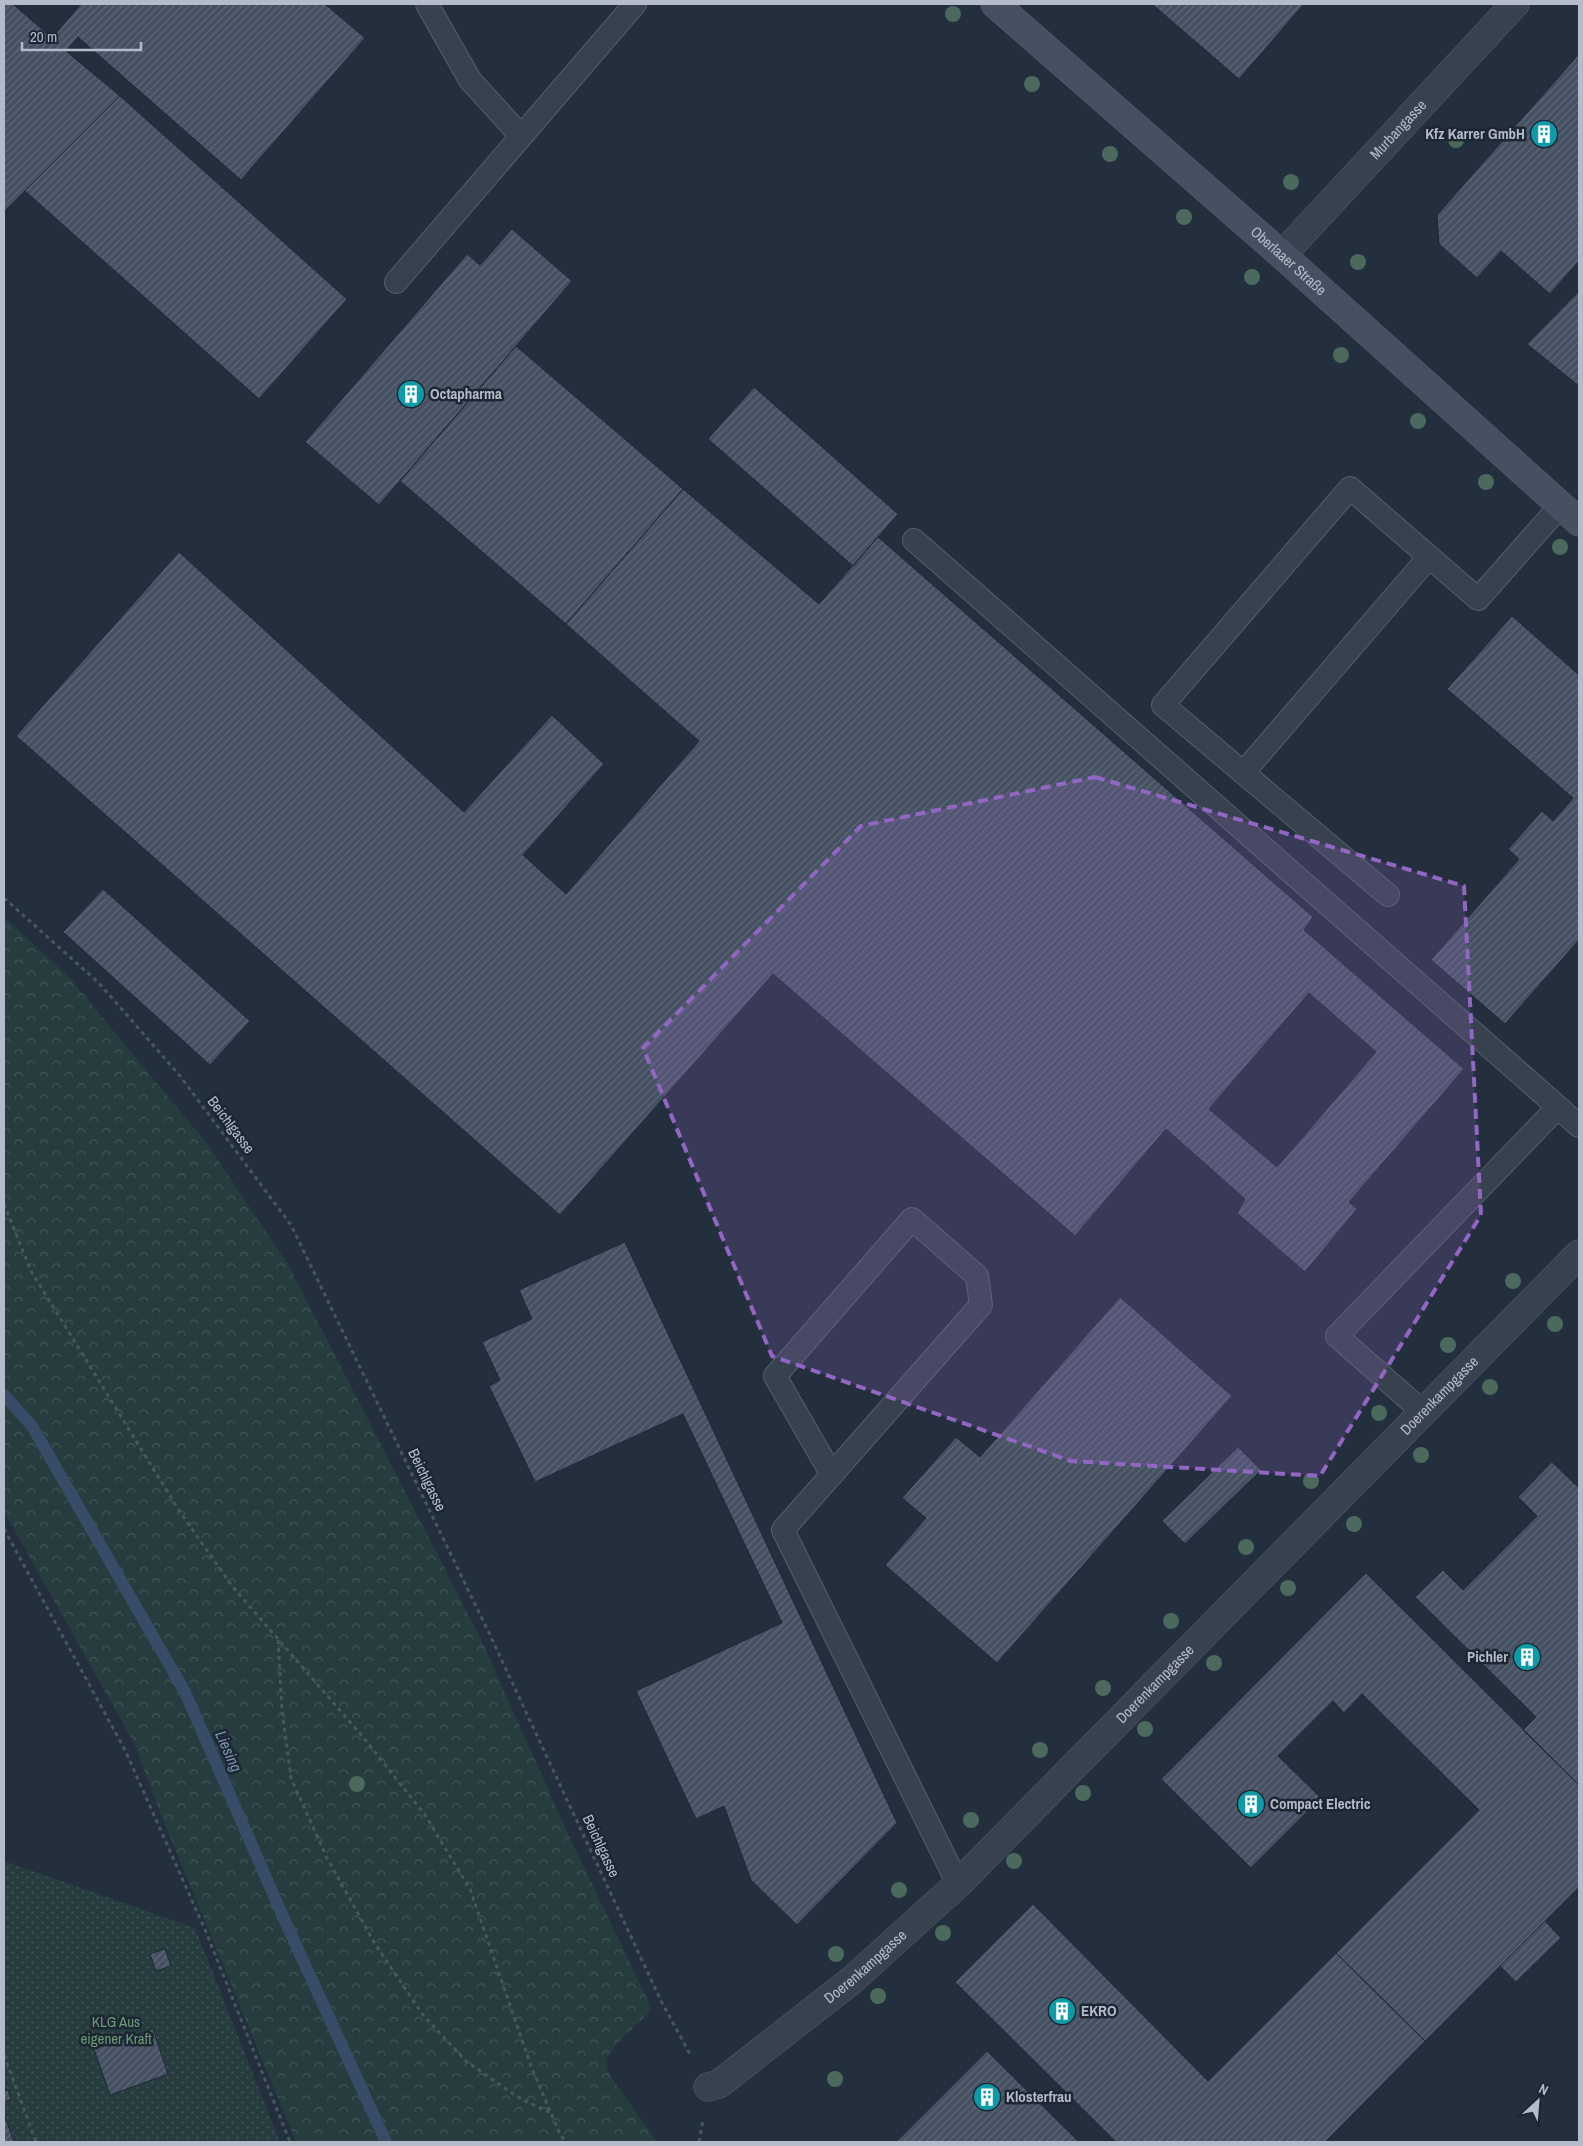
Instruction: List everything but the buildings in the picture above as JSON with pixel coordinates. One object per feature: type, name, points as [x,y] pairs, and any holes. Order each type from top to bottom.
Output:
[{"type":"main road","name":"Oberlaaer Straße","points":[[995,4],[1282,256],[1570,514]]},
{"type":"street","name":"Murbangasse","points":[[1282,256],[1515,4]]},
{"type":"street","name":"Doerenkampgasse","points":[[708,2087],[719,2084],[852,1980],[958,1884],[1579,1254]]},
{"type":"lane","points":[[427,4],[470,80],[522,136]]},
{"type":"lane","points":[[396,282],[635,4]]},
{"type":"lane","points":[[1388,895],[1163,705],[1350,488],[1478,599],[1570,514]]},
{"type":"lane","points":[[914,540],[1579,1126]]},
{"type":"lane","points":[[1243,773],[1429,556]]},
{"type":"lane","points":[[1423,1412],[1337,1336],[1558,1107]]},
{"type":"lane","points":[[832,1475],[775,1376],[912,1220],[976,1276],[981,1305],[832,1475],[783,1530],[958,1884]]},
{"type":"path","name":"Beichlgasse","points":[[4,898],[100,983],[180,1076],[291,1225],[490,1635],[661,2001],[708,2087]]},
{"type":"path","points":[[4,1204],[31,1271],[180,1512],[232,1586],[363,1737],[425,1815],[470,1889],[531,2066],[565,2142]]},
{"type":"path","points":[[4,1529],[125,1750],[206,1932],[290,2142]]},
{"type":"path","points":[[278,1639],[282,1710],[291,1778],[327,1858],[375,1944],[423,2015],[467,2062],[521,2099],[551,2113]]},
{"type":"path","points":[[4,2055],[36,2142]]},
{"type":"path","points":[[699,2142],[708,2087]]},
{"type":"highlighted area","points":[[1095,777],[1464,886],[1481,1215],[1320,1476],[1071,1461],[772,1356],[643,1048],[861,826]]},
{"type":"green space","points":[[4,917],[69,977],[208,1145],[289,1266],[480,1637],[569,1836],[649,2002],[651,2010],[615,2046],[608,2057],[607,2065],[611,2077],[657,2142],[296,2142],[159,1810],[134,1743],[4,1512]]},
{"type":"green space","name":"KLG Aus eigener Kraft","points":[[4,1861],[195,1928],[280,2142],[4,2142]]},
{"type":"waterway","name":"Liesing","points":[[4,1395],[32,1426],[185,1692],[285,1921],[386,2142]]},
{"type":"place","name":"Kfz Karrer GmbH","points":[[1544,134]]},
{"type":"place","name":"Octapharma","points":[[411,394]]},
{"type":"place","name":"Pichler","points":[[1527,1657]]},
{"type":"place","name":"Compact Electric","points":[[1251,1804]]},
{"type":"place","name":"EKRO","points":[[1062,2011]]},
{"type":"place","name":"Klosterfrau","points":[[987,2097]]}]
